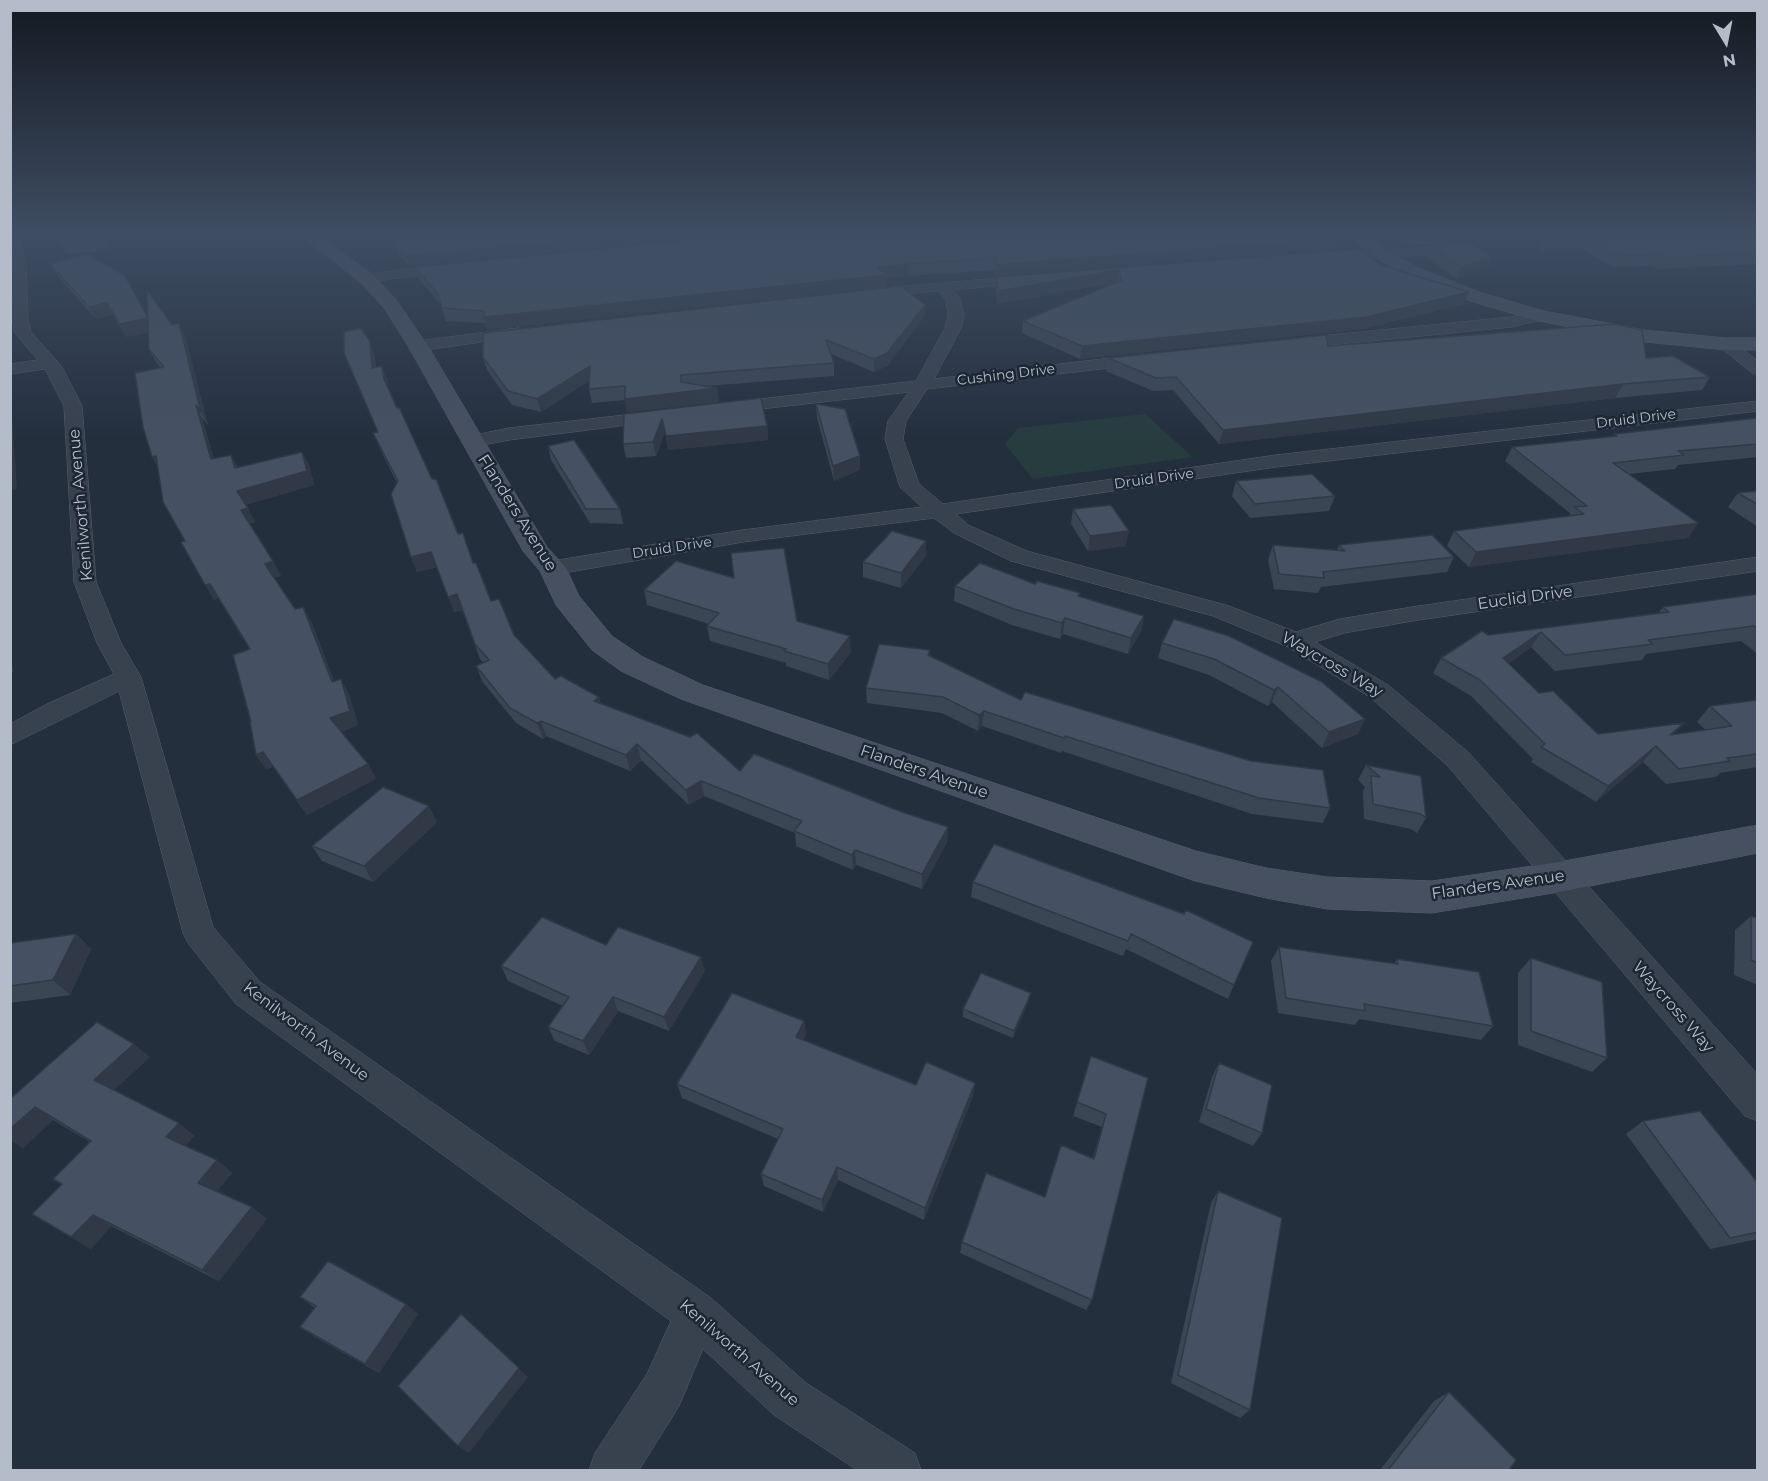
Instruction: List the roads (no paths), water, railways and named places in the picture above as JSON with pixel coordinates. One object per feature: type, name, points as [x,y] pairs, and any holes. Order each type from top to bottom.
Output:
[{"type":"street","name":"Kenilworth Avenue","points":[[16,303],[15,323],[56,371],[73,406],[85,582],[109,643],[128,677],[199,933],[248,993],[696,1313],[790,1399],[898,1470]]},
{"type":"street","name":"Flanders Avenue","points":[[389,303],[418,346],[536,551],[552,568],[566,599],[602,643],[632,664],[692,692],[1195,866],[1266,883],[1327,893],[1432,897],[1559,877],[1758,839]]},
{"type":"street","name":"Waycross Way","points":[[954,303],[956,315],[953,328],[922,385],[897,421],[894,439],[910,487],[961,529],[1019,556],[1221,611],[1295,640],[1379,691],[1458,759],[1758,1102]]},
{"type":"street","points":[[1500,303],[1541,316],[1644,336],[1726,344],[1758,344]]},
{"type":"street","points":[[1276,345],[1510,322],[1541,316]]},
{"type":"street","points":[[418,346],[531,331]]},
{"type":"street","points":[[1726,344],[1758,369]]},
{"type":"street","name":"Cushing Drive","points":[[710,410],[1159,358]]},
{"type":"street","points":[[10,369],[49,363]]},
{"type":"street","name":"Druid Drive","points":[[552,568],[743,536],[937,511],[1276,461],[1758,406]]},
{"type":"street","points":[[472,441],[509,434],[674,414]]},
{"type":"street","name":"Euclid Drive","points":[[1295,640],[1340,626],[1758,564]]},
{"type":"street","points":[[10,736],[56,710],[128,677]]},
{"type":"street","points":[[612,1470],[663,1390],[696,1313]]}]
